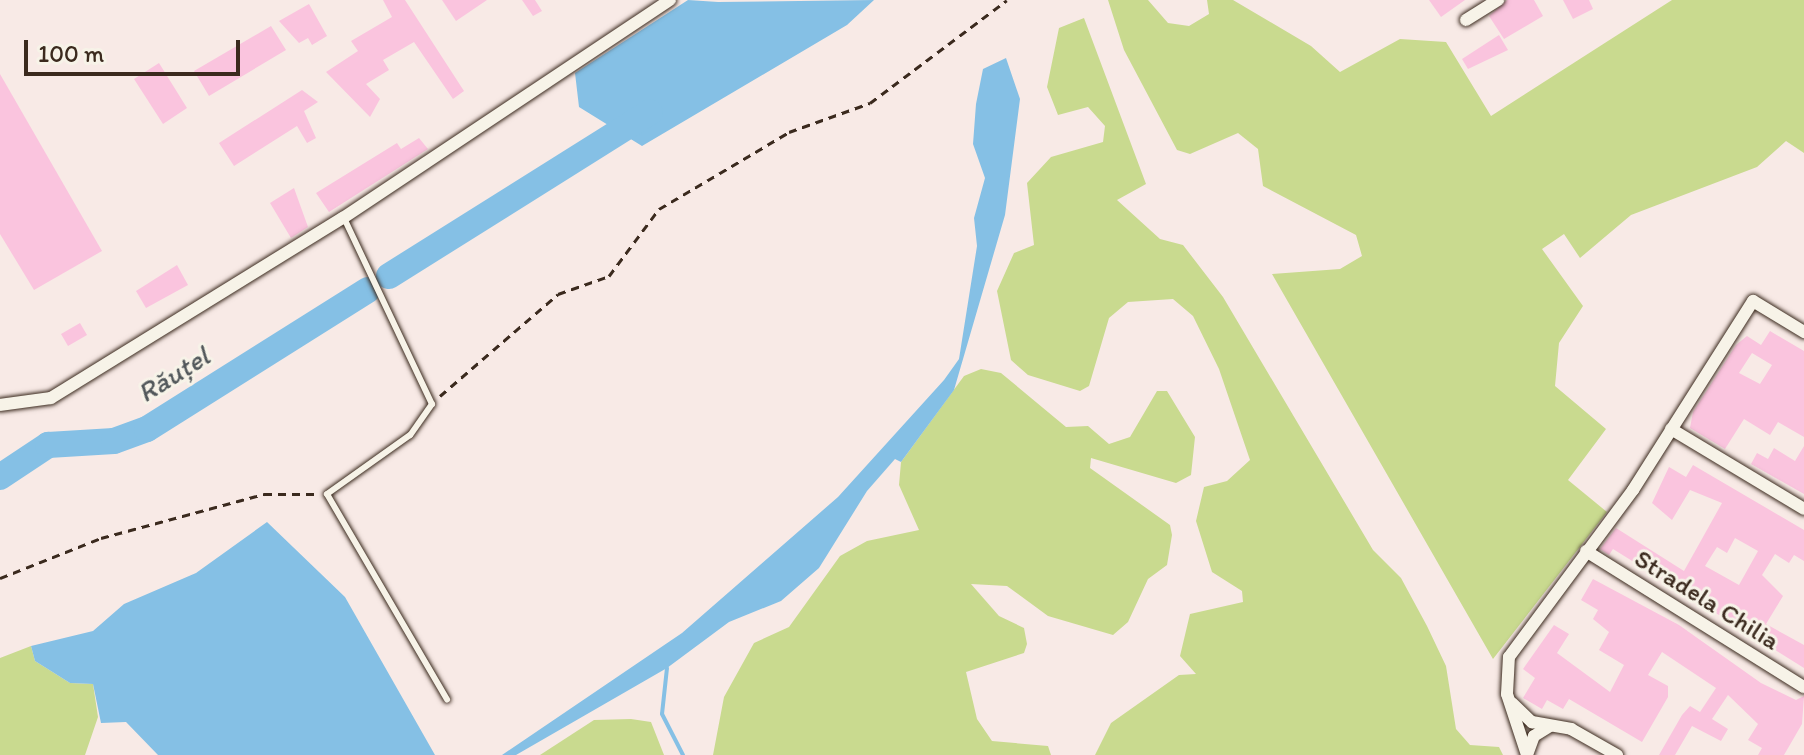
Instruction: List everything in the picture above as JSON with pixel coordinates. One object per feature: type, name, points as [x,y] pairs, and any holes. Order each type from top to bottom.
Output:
[{"type":"street","points":[[0,405],[51,398],[343,218],[670,0]]},
{"type":"street","points":[[1466,20],[1498,0]]},
{"type":"street","points":[[1527,755],[1506,685],[1509,657],[1671,429],[1753,301],[1804,332]]},
{"type":"street","points":[[1671,429],[1804,509]]},
{"type":"street","name":"Stradela Chilia","points":[[1586,551],[1804,687]]},
{"type":"street","points":[[1506,685],[1519,714],[1553,725],[1617,755]]},
{"type":"street","points":[[1527,755],[1534,736],[1553,725]]},
{"type":"lane","points":[[343,218],[432,404],[410,435],[327,494],[447,699]]},
{"type":"path","points":[[432,404],[558,294],[609,276],[659,209],[789,132],[870,103],[1007,0]]},
{"type":"path","points":[[0,578],[101,538],[264,494],[327,494]]},
{"type":"green space","points":[[1108,0],[1148,0],[1168,23],[1189,26],[1209,14],[1207,0],[1233,0],[1311,46],[1340,72],[1400,39],[1446,42],[1491,116],[1672,0],[1804,0],[1804,153],[1786,141],[1757,167],[1631,215],[1580,258],[1564,234],[1542,249],[1583,306],[1559,343],[1555,386],[1606,429],[1568,480],[1607,512],[1493,659],[1272,274],[1340,269],[1362,256],[1356,235],[1263,186],[1258,149],[1238,133],[1190,154],[1177,150],[1124,50]]},
{"type":"green space","points":[[1084,18],[1146,184],[1117,200],[1160,239],[1183,245],[1223,297],[1373,550],[1401,578],[1427,626],[1446,666],[1456,729],[1470,745],[1499,747],[1503,755],[1095,755],[1111,723],[1179,675],[1196,674],[1180,656],[1190,614],[1243,602],[1242,591],[1212,572],[1196,521],[1204,487],[1227,481],[1250,460],[1219,369],[1193,316],[1173,299],[1128,302],[1109,318],[1089,386],[1080,391],[1028,375],[1011,360],[997,291],[1014,253],[1034,245],[1027,183],[1051,157],[1103,142],[1105,126],[1088,107],[1058,115],[1047,87],[1059,28]]},
{"type":"green space","points":[[981,369],[1001,373],[1066,427],[1088,426],[1109,444],[1130,437],[1157,391],[1167,391],[1195,437],[1191,475],[1176,483],[1091,458],[1090,468],[1170,525],[1172,535],[1167,565],[1148,579],[1128,622],[1113,635],[1048,616],[1007,586],[971,584],[999,616],[1024,628],[1027,644],[1024,653],[966,672],[977,719],[992,741],[1048,746],[1051,755],[713,755],[724,697],[754,643],[789,627],[840,556],[867,541],[919,530],[899,485],[901,462],[964,376]]},
{"type":"green space","points":[[31,646],[35,661],[70,683],[93,684],[98,717],[85,755],[0,755],[0,658]]},
{"type":"green space","points":[[594,720],[651,722],[664,755],[540,755]]},
{"type":"water","points":[[688,0],[874,0],[847,25],[642,146],[579,107],[575,73]]},
{"type":"water","points":[[1006,58],[1020,99],[1005,215],[954,390],[901,462],[895,459],[867,491],[819,568],[781,601],[729,622],[667,668],[516,755],[502,755],[682,633],[838,497],[944,380],[959,359],[977,246],[974,218],[985,178],[973,144],[976,104],[983,69]]},
{"type":"water","points":[[267,522],[345,597],[435,755],[158,755],[126,722],[101,723],[93,684],[70,683],[35,661],[31,646],[93,631],[124,604],[196,573]]},
{"type":"building","points":[[383,0],[405,0],[464,91],[453,99],[414,42],[383,60],[389,70],[366,84],[380,99],[370,117],[326,72],[358,51],[351,41],[392,17]]},
{"type":"building","points":[[442,0],[487,0],[456,21]]},
{"type":"building","points":[[522,0],[535,0],[542,11],[533,16]]},
{"type":"building","points":[[1429,0],[1465,0],[1441,17]]},
{"type":"building","points":[[1507,0],[1534,0],[1543,16],[1504,39],[1489,16]]},
{"type":"building","points":[[1563,0],[1589,0],[1593,9],[1573,19]]},
{"type":"building","points":[[309,4],[327,36],[312,45],[308,38],[299,43],[279,21]]},
{"type":"building","points":[[271,26],[286,50],[209,96],[194,71]]},
{"type":"building","points":[[1499,35],[1508,50],[1468,69],[1462,59]]},
{"type":"building","points":[[159,63],[187,108],[163,124],[134,79]]},
{"type":"building","points":[[0,74],[102,251],[34,290],[0,234]]},
{"type":"building","points":[[302,90],[318,102],[304,111],[316,138],[307,143],[297,126],[234,166],[219,143]]},
{"type":"building","points":[[419,138],[428,149],[329,212],[316,193],[397,143],[401,149]]},
{"type":"building","points":[[294,188],[308,227],[291,238],[270,203]]},
{"type":"building","points":[[177,265],[188,285],[146,308],[136,291]]},
{"type":"building","points":[[80,323],[87,335],[68,346],[61,334]]},
{"type":"building","points":[[1770,331],[1804,351],[1804,437],[1778,422],[1770,435],[1744,419],[1725,449],[1690,428],[1693,412],[1736,345],[1747,336],[1761,345]],"holes":[[[1752,353],[1772,365],[1760,384],[1739,373]]]},
{"type":"building","points":[[1804,446],[1804,494],[1751,464],[1757,453],[1768,459],[1774,448],[1795,461]]},
{"type":"building","points":[[1693,465],[1804,530],[1804,561],[1794,555],[1789,563],[1775,554],[1762,575],[1783,596],[1766,624],[1804,645],[1804,668],[1613,549],[1609,555],[1600,549],[1616,528],[1684,571],[1722,503],[1690,490],[1672,520],[1652,503],[1669,467],[1686,477]],"holes":[[[1735,538],[1758,551],[1739,585],[1705,566],[1717,547],[1727,553]]]},
{"type":"building","points":[[1593,579],[1679,625],[1761,683],[1796,700],[1804,696],[1802,724],[1784,755],[1758,755],[1762,748],[1748,740],[1758,724],[1728,695],[1712,719],[1728,729],[1721,741],[1692,726],[1675,755],[1659,755],[1682,715],[1690,706],[1700,712],[1716,688],[1662,652],[1648,675],[1668,686],[1668,697],[1642,742],[1569,699],[1563,709],[1547,700],[1542,709],[1523,698],[1535,678],[1523,669],[1554,625],[1569,634],[1557,653],[1610,692],[1624,665],[1599,650],[1609,632],[1593,619],[1598,610],[1581,600]]},
{"type":"waterway","name":"Răuțel","points":[[389,276],[650,112]]},
{"type":"waterway","name":"Răuțel","points":[[0,477],[48,445],[114,441],[147,429],[368,290]]},
{"type":"waterway","points":[[667,668],[662,714],[683,755]]}]
